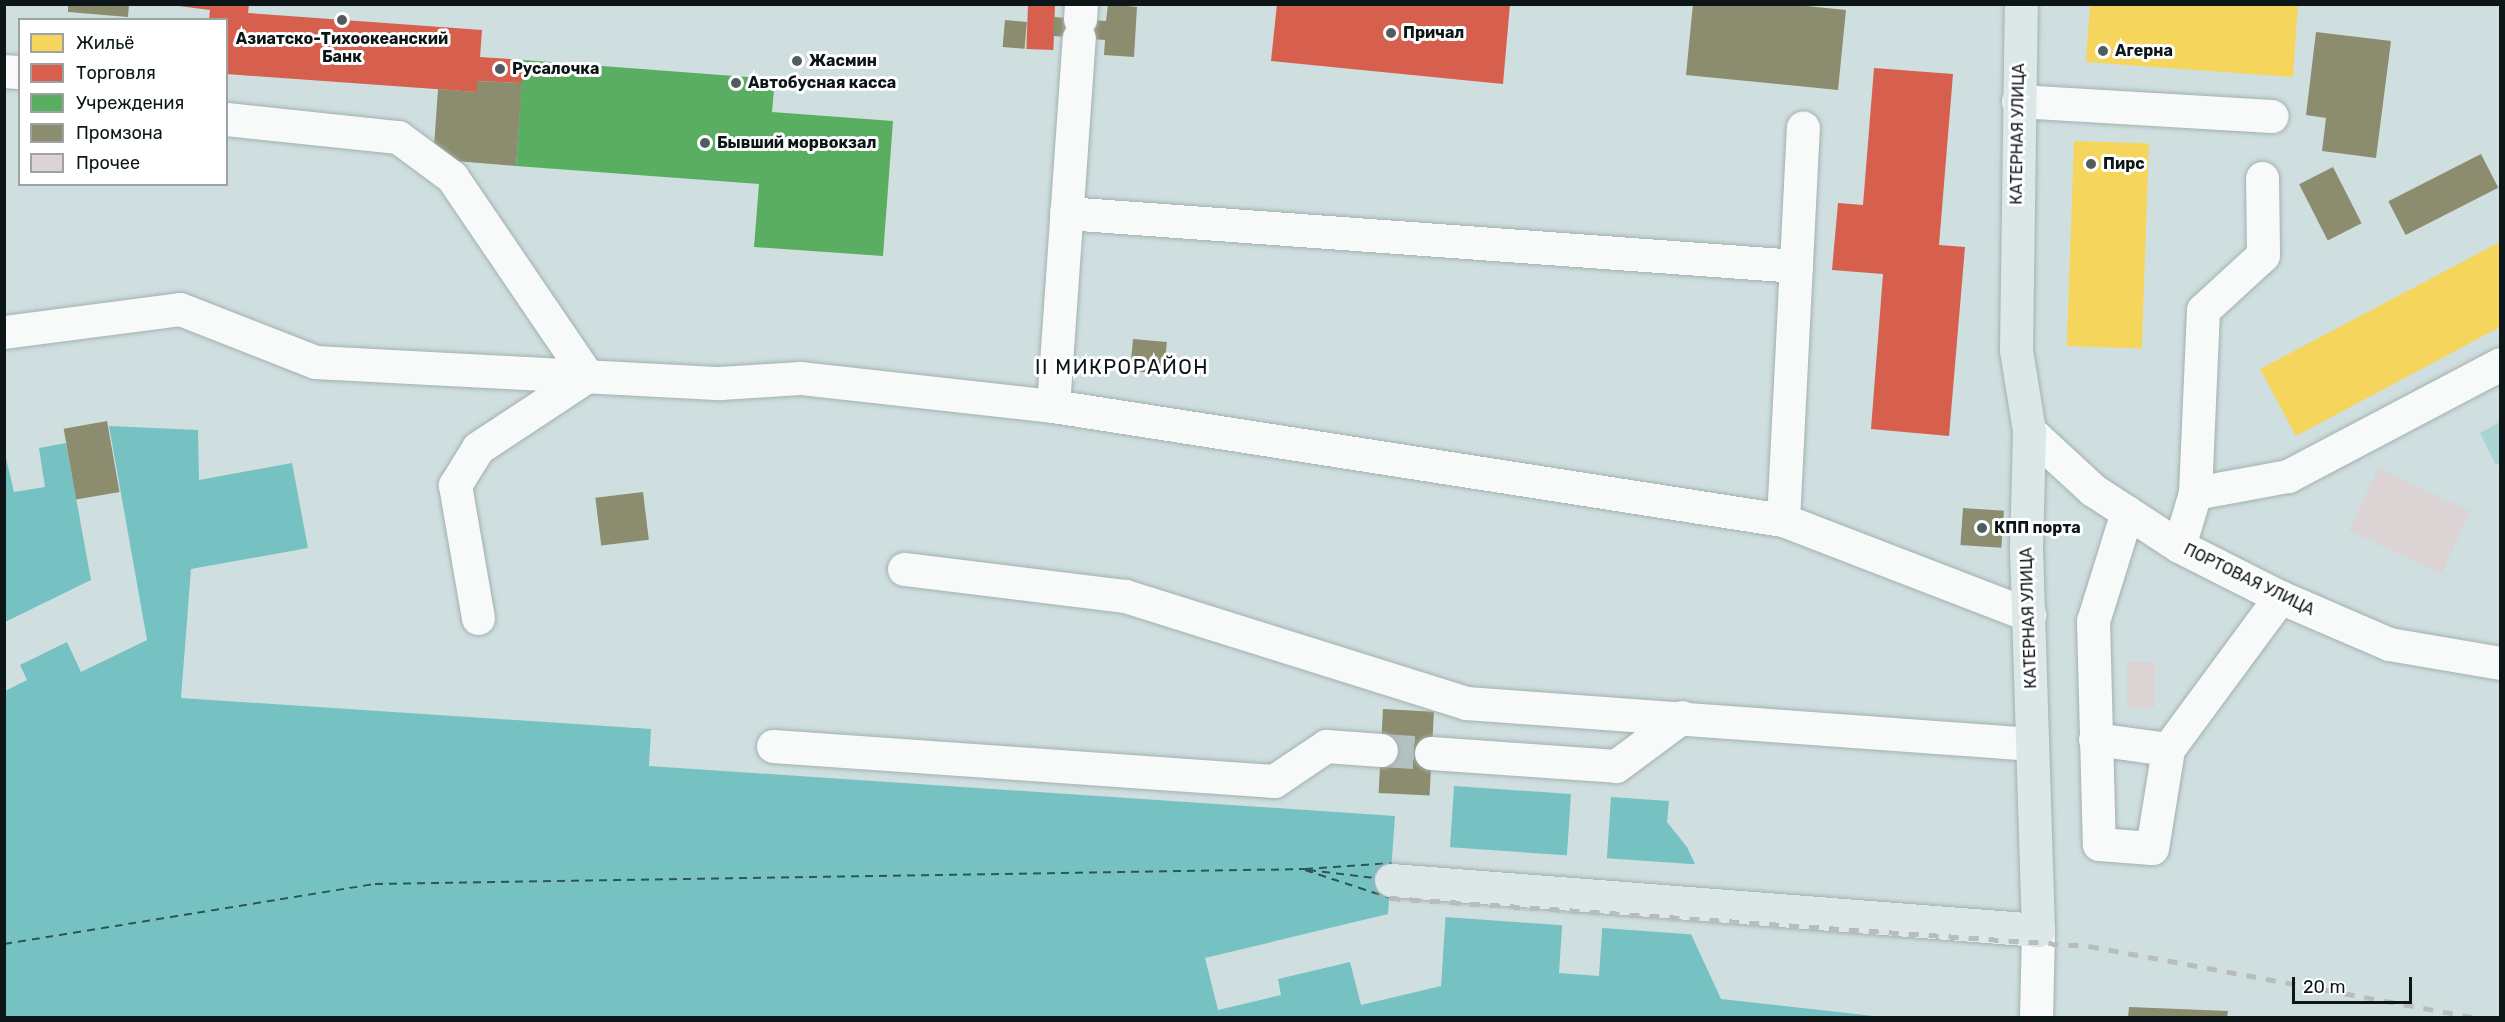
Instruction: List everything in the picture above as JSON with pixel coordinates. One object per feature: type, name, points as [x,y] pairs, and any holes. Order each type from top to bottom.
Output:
[{"type":"main road","name":"КАТЕРНАЯ УЛИЦА","points":[[2021,4],[2016,350],[2029,431],[2026,548],[2038,930]]},
{"type":"main road","points":[[1391,880],[2038,930]]},
{"type":"street","points":[[1053,406],[1080,20]]},
{"type":"street","points":[[2018,101],[2272,116]]},
{"type":"street","points":[[228,119],[398,137],[452,177],[587,376]]},
{"type":"street","points":[[1783,520],[1803,128]]},
{"type":"street","points":[[2180,546],[2195,493],[2203,310],[2263,255],[2262,178]]},
{"type":"street","points":[[1066,213],[1796,266]]},
{"type":"street","points":[[4,332],[180,309],[315,362],[720,383],[800,378],[1053,406],[1783,520],[2028,615]]},
{"type":"street","points":[[2195,493],[2288,477],[2500,364]]},
{"type":"street","points":[[478,618],[455,485],[478,448],[587,376]]},
{"type":"street","name":"ПОРТОВАЯ УЛИЦА","points":[[2029,431],[2093,490],[2180,546],[2280,597],[2389,644],[2500,663]]},
{"type":"street","points":[[2127,512],[2093,621],[2098,844],[2152,848],[2168,749],[2280,597]]},
{"type":"street","points":[[904,569],[1125,596],[1466,703],[2032,744]]},
{"type":"street","points":[[1431,753],[1616,766],[1682,717]]},
{"type":"street","points":[[2095,739],[2168,749]]},
{"type":"street","points":[[772,746],[1274,781],[1326,746],[1381,750]]},
{"type":"street","name":"КАТЕРНАЯ УЛИЦА","points":[[2036,1017],[2038,930]]},
{"type":"shaded area","points":[[2500,422],[2500,462],[2496,465],[2480,433]]},
{"type":"water","points":[[109,426],[198,430],[199,480],[292,463],[308,548],[191,569],[181,698],[651,729],[649,766],[1395,816],[1388,914],[1205,958],[1218,1010],[1281,995],[1278,979],[1350,962],[1361,1005],[1441,986],[1454,786],[1571,794],[1559,973],[1599,976],[1611,797],[1669,801],[1667,822],[1687,847],[1695,864],[1691,934],[1721,999],[1882,1017],[5,1018],[5,691],[27,680],[20,665],[67,642],[81,672],[147,640]]},
{"type":"water","points":[[66,443],[91,580],[5,622],[5,454],[14,492],[45,487],[39,448]]},
{"type":"pier","points":[[1447,847],[1570,856],[1565,925],[1442,917]]},
{"type":"pier","points":[[1604,858],[1698,865],[1693,934],[1599,928]]},
{"type":"building: Жильё","points":[[2090,4],[2298,4],[2293,77],[2086,62]]},
{"type":"building: Жильё","points":[[2074,141],[2149,144],[2142,348],[2067,346]]},
{"type":"building: Жильё","points":[[2500,242],[2500,327],[2296,436],[2260,369]]},
{"type":"building: Торговля","points":[[163,4],[249,4],[248,13],[482,30],[480,57],[523,60],[522,83],[477,81],[477,92],[228,74],[228,18],[209,18],[210,10]]},
{"type":"building: Торговля","points":[[1028,4],[1055,5],[1053,50],[1026,49]]},
{"type":"building: Торговля","name":"Причал","points":[[1277,4],[1510,4],[1503,84],[1271,61]]},
{"type":"building: Торговля","points":[[1874,68],[1953,74],[1939,245],[1965,247],[1949,436],[1871,429],[1883,274],[1832,270],[1838,203],[1863,205]]},
{"type":"building: Учреждения","name":"Бывший морвокзал","points":[[523,60],[775,79],[772,112],[893,121],[883,256],[754,247],[759,184],[516,166]]},
{"type":"building: Промзона","points":[[68,4],[129,4],[128,17],[68,12]]},
{"type":"building: Промзона","points":[[1108,4],[1137,7],[1134,57],[1104,55],[1105,40],[1053,36],[1054,17],[1106,21]]},
{"type":"building: Промзона","points":[[1693,4],[1787,4],[1846,10],[1838,90],[1686,75]]},
{"type":"building: Промзона","points":[[1005,20],[1027,22],[1025,49],[1003,47]]},
{"type":"building: Промзона","points":[[2316,32],[2391,41],[2376,158],[2322,151],[2326,118],[2306,115]]},
{"type":"building: Промзона","points":[[477,81],[522,83],[516,166],[455,161],[434,147],[438,89],[477,92]]},
{"type":"building: Промзона","points":[[2481,154],[2498,188],[2406,235],[2388,201]]},
{"type":"building: Промзона","points":[[2333,167],[2362,223],[2328,240],[2299,184]]},
{"type":"building: Промзона","points":[[1133,339],[1167,342],[1164,374],[1130,371]]},
{"type":"building: Промзона","points":[[107,421],[120,492],[76,500],[64,429]]},
{"type":"building: Промзона","points":[[643,492],[649,540],[601,545],[595,498]]},
{"type":"building: Промзона","name":"КПП порта","points":[[1963,508],[2004,511],[2001,548],[1960,545]]},
{"type":"building: Промзона","points":[[1383,709],[1434,712],[1430,796],[1379,793]]},
{"type":"building: Промзона","points":[[2129,1007],[2228,1011],[2227,1018],[2128,1018]]},
{"type":"building: Прочее","points":[[2378,468],[2470,511],[2441,574],[2349,531]]},
{"type":"building: Прочее","points":[[2127,662],[2155,662],[2155,708],[2127,708]]},
{"type":"ferry route","points":[[4,944],[375,884],[1305,869],[1392,863]]},
{"type":"ferry route","points":[[1305,870],[1390,898]]},
{"type":"ferry route","points":[[1308,870],[1375,878]]},
{"type":"tunnel","points":[[1381,750],[1431,753]]},
{"type":"railway","points":[[1390,898],[2089,946],[2478,1018]]},
{"type":"place","name":"Азиатско-Тихоокеанский Банк","points":[[342,20]]},
{"type":"place","name":"Причал","points":[[1391,33]]},
{"type":"place","name":"Агерна","points":[[2103,51]]},
{"type":"place","name":"Жасмин","points":[[797,61]]},
{"type":"place","name":"Русалочка","points":[[500,69]]},
{"type":"place","name":"Автобусная касса","points":[[736,83]]},
{"type":"place","name":"Бывший морвокзал","points":[[705,143]]},
{"type":"place","name":"Пирс","points":[[2091,164]]},
{"type":"place","name":"КПП порта","points":[[1982,528]]},
{"type":"district","name":"II МИКРОРАЙОН","points":[[1122,367]]}]
